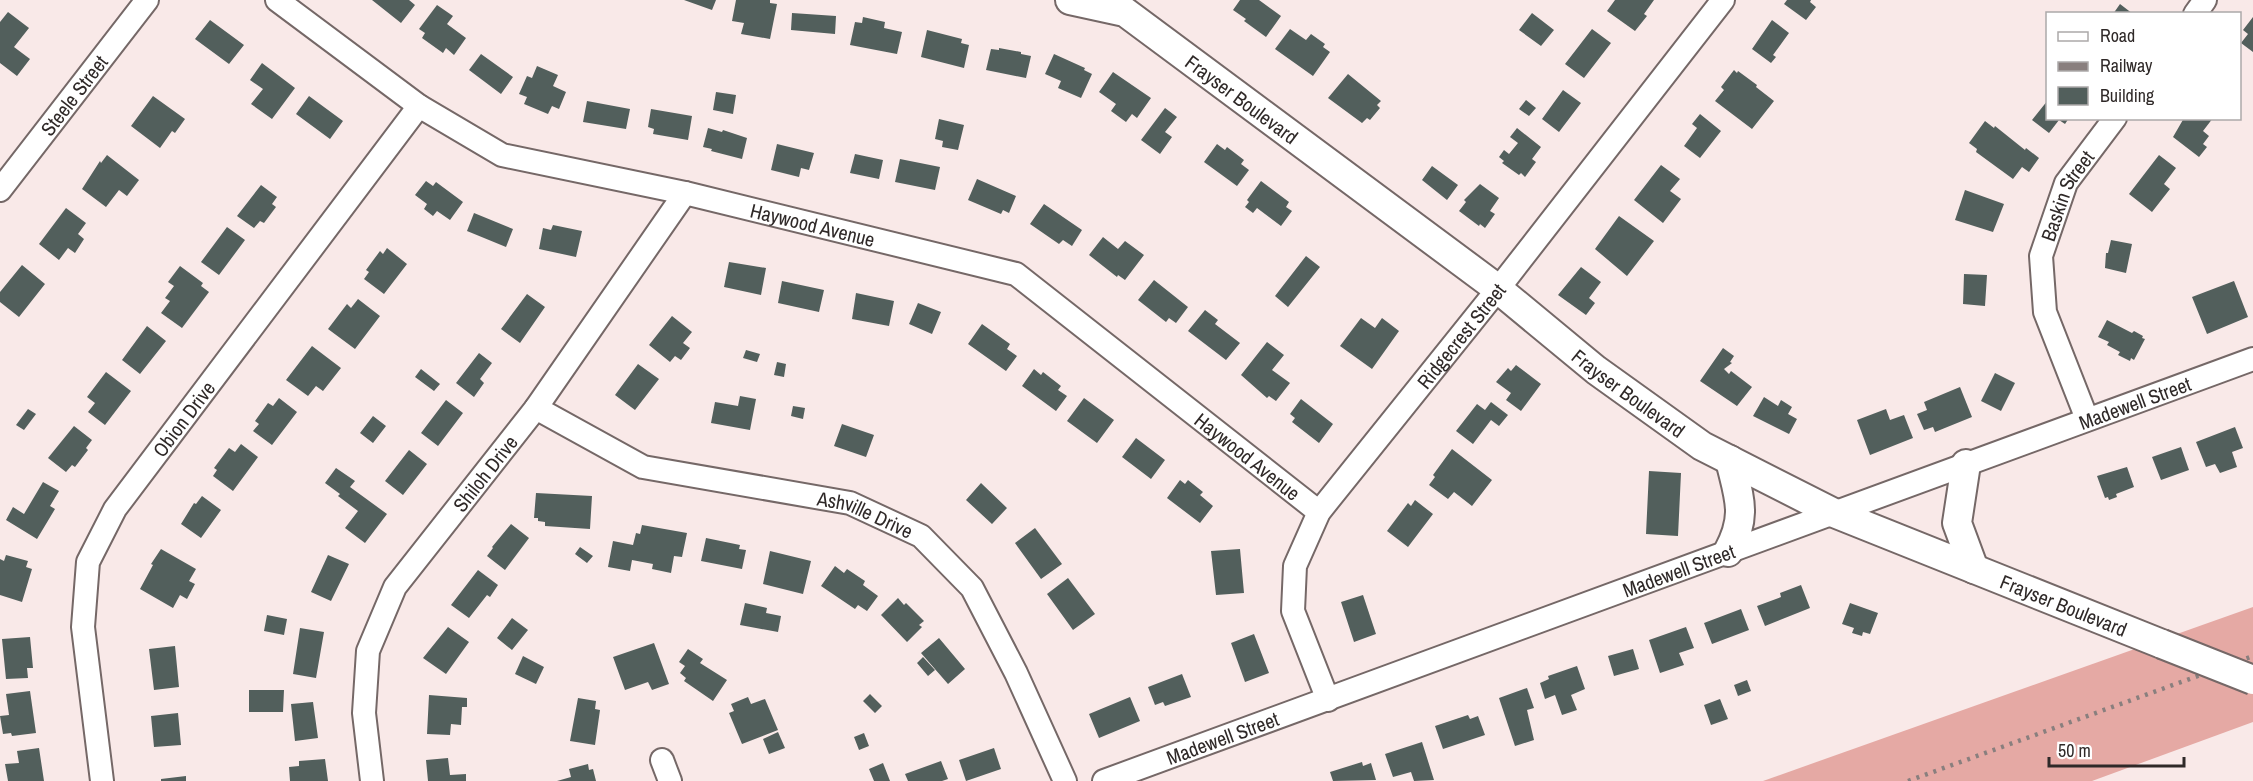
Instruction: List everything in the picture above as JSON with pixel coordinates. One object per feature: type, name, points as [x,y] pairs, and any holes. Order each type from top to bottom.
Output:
[{"type":"main road","name":"Frayser Boulevard","points":[[1070,0],[1124,6],[1498,289],[1596,370],[1702,446],[1834,513],[2253,680]]},
{"type":"main road","points":[[1728,552],[1738,534],[1741,517],[1740,501],[1730,460]]},
{"type":"main road","points":[[1966,464],[1957,523],[1974,569]]},
{"type":"street","name":"Steele Street","points":[[0,190],[147,0]]},
{"type":"street","name":"Haywood Avenue","points":[[277,0],[419,106],[502,155],[685,193],[1016,274],[1319,512]]},
{"type":"street","name":"Ridgecrest Street","points":[[1328,700],[1293,611],[1295,566],[1319,512],[1498,289],[1722,0]]},
{"type":"street","name":"Obion Drive","points":[[102,781],[83,627],[88,562],[115,509],[419,106]]},
{"type":"street","name":"Baskin Street","points":[[2087,419],[2045,312],[2041,256],[2066,183],[2113,120]]},
{"type":"street","name":"Shiloh Drive","points":[[372,781],[364,713],[368,651],[395,587],[536,408],[685,193]]},
{"type":"street","name":"Madewell Street","points":[[1104,781],[2253,359]]},
{"type":"street","name":"Ashville Drive","points":[[536,408],[643,467],[850,503],[921,536],[972,588],[1016,673],[1065,781]]},
{"type":"shaded area","points":[[2253,607],[2253,722],[2092,781],[1763,781]]},
{"type":"building","points":[[372,0],[409,0],[415,5],[401,23]]},
{"type":"building","points":[[684,0],[716,0],[712,10]]},
{"type":"building","points":[[736,0],[770,0],[770,3],[777,4],[770,39],[741,34],[744,23],[732,21]]},
{"type":"building","points":[[1240,0],[1259,0],[1281,16],[1266,37],[1233,10]]},
{"type":"building","points":[[1615,0],[1654,0],[1644,14],[1647,16],[1635,31],[1607,11]]},
{"type":"building","points":[[1787,0],[1811,0],[1810,2],[1816,7],[1806,20],[1784,4]]},
{"type":"building","points":[[2120,4],[2130,12],[2114,12]]},
{"type":"building","points":[[437,5],[453,16],[447,24],[466,38],[454,55],[446,48],[443,53],[422,38],[425,33],[419,29]]},
{"type":"building","points":[[8,12],[29,28],[14,47],[30,59],[17,76],[0,63],[0,22]]},
{"type":"building","points":[[792,13],[836,16],[835,34],[791,30]]},
{"type":"building","points":[[1532,13],[1554,30],[1541,46],[1519,30]]},
{"type":"building","points":[[863,17],[885,22],[884,28],[902,32],[897,54],[850,45],[855,22],[862,23]]},
{"type":"building","points":[[2253,17],[2253,52],[2241,43],[2248,34],[2243,30]]},
{"type":"building","points":[[210,20],[244,45],[229,64],[195,39]]},
{"type":"building","points":[[1772,20],[1789,33],[1773,55],[1776,57],[1771,63],[1752,49]]},
{"type":"building","points":[[1290,29],[1306,40],[1311,34],[1325,44],[1323,47],[1330,52],[1313,76],[1275,49]]},
{"type":"building","points":[[1592,29],[1611,43],[1584,78],[1565,64]]},
{"type":"building","points":[[927,30],[962,39],[961,43],[969,45],[964,68],[921,57]]},
{"type":"building","points":[[999,48],[1031,56],[1026,78],[986,70],[991,49],[999,50]]},
{"type":"building","points":[[481,54],[513,77],[501,94],[469,70]]},
{"type":"building","points":[[1054,54],[1085,68],[1084,70],[1092,74],[1081,98],[1058,88],[1061,81],[1045,74]]},
{"type":"building","points":[[262,63],[295,88],[272,119],[251,104],[263,89],[250,80]]},
{"type":"building","points":[[537,66],[558,75],[553,86],[566,92],[559,109],[552,106],[548,114],[524,104],[527,97],[519,94],[527,76],[532,78]]},
{"type":"building","points":[[1734,70],[1757,85],[1756,87],[1774,101],[1752,129],[1715,101],[1724,90],[1721,87]]},
{"type":"building","points":[[1113,72],[1151,98],[1137,118],[1132,114],[1126,122],[1111,111],[1116,104],[1099,92]]},
{"type":"building","points":[[1348,74],[1381,101],[1377,105],[1380,108],[1370,120],[1367,118],[1362,123],[1328,98]]},
{"type":"building","points":[[1563,90],[1581,103],[1559,132],[1542,119]]},
{"type":"building","points":[[716,92],[736,95],[733,114],[713,110]]},
{"type":"building","points":[[153,96],[185,119],[175,133],[172,131],[160,148],[131,126]]},
{"type":"building","points":[[309,96],[343,121],[330,139],[296,114]]},
{"type":"building","points":[[1526,100],[1536,108],[1529,116],[1519,109]]},
{"type":"building","points":[[587,101],[630,109],[626,129],[583,122]]},
{"type":"building","points":[[2046,102],[2046,120],[2059,120],[2049,133],[2032,120]]},
{"type":"building","points":[[1165,108],[1177,117],[1165,132],[1172,137],[1160,154],[1141,140]]},
{"type":"building","points":[[651,109],[692,116],[688,140],[653,134],[654,129],[648,127]]},
{"type":"building","points":[[1700,114],[1721,131],[1700,158],[1684,146],[1697,128],[1692,124]]},
{"type":"building","points":[[939,119],[964,125],[958,150],[942,147],[943,141],[935,139]]},
{"type":"building","points":[[2183,120],[2211,120],[2203,131],[2209,136],[2203,144],[2207,147],[2199,157],[2173,137]]},
{"type":"building","points":[[1985,121],[2039,158],[2029,172],[2022,167],[2013,179],[1976,152],[1977,149],[1969,143]]},
{"type":"building","points":[[708,128],[747,138],[742,159],[703,147]]},
{"type":"building","points":[[1517,128],[1541,147],[1532,159],[1536,162],[1525,177],[1502,163],[1504,161],[1499,157],[1504,150],[1509,154],[1518,143],[1510,137]]},
{"type":"building","points":[[777,144],[814,153],[809,170],[801,168],[799,177],[771,170]]},
{"type":"building","points":[[1217,144],[1225,150],[1227,147],[1244,160],[1241,164],[1249,170],[1237,186],[1204,162]]},
{"type":"building","points":[[855,154],[883,160],[879,179],[850,173]]},
{"type":"building","points":[[107,155],[139,180],[127,196],[119,190],[106,207],[82,189],[100,161],[101,163]]},
{"type":"building","points":[[2159,155],[2176,168],[2164,184],[2170,189],[2152,212],[2129,194]]},
{"type":"building","points":[[900,159],[940,167],[935,190],[895,182]]},
{"type":"building","points":[[1661,165],[1680,179],[1670,191],[1681,199],[1663,223],[1634,200]]},
{"type":"building","points":[[1432,166],[1458,185],[1447,200],[1422,180]]},
{"type":"building","points":[[977,179],[1016,196],[1009,213],[1003,210],[1001,214],[968,200]]},
{"type":"building","points":[[426,181],[433,186],[436,182],[463,202],[450,220],[437,211],[433,216],[424,209],[427,204],[415,195]]},
{"type":"building","points":[[1261,181],[1289,202],[1286,207],[1292,211],[1281,226],[1257,208],[1253,213],[1245,207],[1249,202],[1247,200]]},
{"type":"building","points":[[1480,184],[1499,198],[1490,211],[1495,214],[1485,228],[1459,211],[1466,202],[1464,200]]},
{"type":"building","points":[[261,185],[277,197],[272,204],[276,207],[264,223],[260,221],[254,228],[237,216]]},
{"type":"building","points":[[1965,190],[2004,204],[1993,232],[1955,220]]},
{"type":"building","points":[[1044,204],[1082,230],[1072,246],[1063,240],[1059,244],[1030,224]]},
{"type":"building","points":[[66,208],[86,223],[78,234],[84,239],[75,253],[68,248],[59,260],[39,244]]},
{"type":"building","points":[[474,213],[513,229],[506,247],[467,231]]},
{"type":"building","points":[[1619,216],[1654,241],[1627,276],[1595,249]]},
{"type":"building","points":[[553,225],[582,231],[576,257],[539,249],[543,228],[551,230]]},
{"type":"building","points":[[227,227],[245,240],[219,275],[201,262]]},
{"type":"building","points":[[1103,237],[1118,249],[1125,241],[1144,255],[1125,280],[1118,275],[1117,277],[1089,255]]},
{"type":"building","points":[[2111,240],[2132,244],[2126,273],[2105,268],[2106,253],[2108,253]]},
{"type":"building","points":[[387,248],[407,264],[384,294],[364,279],[369,272],[366,270],[380,251],[383,254]]},
{"type":"building","points":[[1306,256],[1320,267],[1288,307],[1275,296]]},
{"type":"building","points":[[729,262],[766,268],[761,295],[724,287]]},
{"type":"building","points":[[22,265],[45,284],[19,317],[0,302],[0,292]]},
{"type":"building","points":[[180,266],[203,283],[201,286],[209,292],[182,328],[161,313],[170,301],[165,298],[174,286],[168,282]]},
{"type":"building","points":[[1581,267],[1601,282],[1589,298],[1595,303],[1586,315],[1558,295]]},
{"type":"building","points":[[1964,274],[1987,275],[1985,306],[1963,304]]},
{"type":"building","points":[[1154,280],[1188,307],[1176,323],[1169,318],[1166,322],[1138,300]]},
{"type":"building","points":[[782,281],[824,290],[819,312],[778,303]]},
{"type":"building","points":[[2234,281],[2248,317],[2207,334],[2192,297]]},
{"type":"building","points":[[856,293],[894,301],[889,326],[852,319]]},
{"type":"building","points":[[527,294],[545,307],[520,343],[501,329]]},
{"type":"building","points":[[358,299],[380,316],[355,349],[328,329],[347,304],[351,308]]},
{"type":"building","points":[[918,303],[941,312],[932,334],[909,324]]},
{"type":"building","points":[[1205,310],[1218,320],[1215,324],[1240,343],[1226,360],[1188,331]]},
{"type":"building","points":[[672,316],[692,332],[683,343],[690,348],[681,360],[675,356],[670,362],[649,345]]},
{"type":"building","points":[[1361,318],[1375,328],[1382,318],[1399,331],[1372,369],[1340,346]]},
{"type":"building","points":[[2107,320],[2143,336],[2142,338],[2145,339],[2134,360],[2131,358],[2130,361],[2118,355],[2120,352],[2107,345],[2109,342],[2098,337]]},
{"type":"building","points":[[982,324],[1010,344],[1007,349],[1017,356],[1006,371],[968,344]]},
{"type":"building","points":[[147,326],[166,341],[140,374],[122,360]]},
{"type":"building","points":[[1267,342],[1284,355],[1272,370],[1290,383],[1276,401],[1269,396],[1267,398],[1241,375]]},
{"type":"building","points":[[312,346],[341,368],[323,391],[316,386],[308,396],[286,380]]},
{"type":"building","points":[[1723,348],[1734,356],[1730,362],[1732,363],[1724,369],[1729,374],[1731,371],[1752,387],[1737,406],[1700,381]]},
{"type":"building","points":[[746,350],[760,354],[757,362],[743,358]]},
{"type":"building","points":[[479,353],[492,363],[480,379],[484,383],[474,397],[456,383]]},
{"type":"building","points":[[777,362],[786,364],[784,377],[774,375]]},
{"type":"building","points":[[638,364],[659,379],[635,410],[615,395]]},
{"type":"building","points":[[1516,365],[1541,384],[1521,411],[1506,400],[1511,393],[1496,382],[1508,368],[1511,371]]},
{"type":"building","points":[[421,369],[440,384],[434,391],[415,377]]},
{"type":"building","points":[[1034,369],[1041,375],[1043,372],[1061,386],[1058,390],[1067,396],[1056,411],[1022,386]]},
{"type":"building","points":[[106,372],[131,391],[105,425],[88,412],[95,403],[87,397]]},
{"type":"building","points":[[1995,373],[2015,383],[2001,411],[1981,401]]},
{"type":"building","points":[[1960,387],[1972,417],[1935,432],[1933,427],[1924,430],[1917,414],[1927,410],[1924,402]]},
{"type":"building","points":[[740,396],[756,399],[750,430],[711,423],[715,402],[738,406]]},
{"type":"building","points":[[1764,397],[1778,406],[1781,400],[1792,407],[1788,414],[1797,419],[1789,434],[1753,416]]},
{"type":"building","points":[[279,398],[297,412],[272,445],[253,431],[259,424],[255,421],[268,403],[273,406]]},
{"type":"building","points":[[1084,398],[1114,420],[1097,443],[1067,421]]},
{"type":"building","points":[[1301,399],[1333,424],[1319,443],[1292,422],[1295,418],[1290,414]]},
{"type":"building","points":[[446,400],[463,413],[438,446],[421,433]]},
{"type":"building","points":[[1491,402],[1508,415],[1499,426],[1491,420],[1473,444],[1456,431],[1477,404],[1485,410]]},
{"type":"building","points":[[793,406],[805,408],[803,419],[791,416]]},
{"type":"building","points":[[28,409],[36,414],[24,430],[16,425]]},
{"type":"building","points":[[1886,409],[1890,420],[1904,415],[1913,438],[1870,455],[1857,420]]},
{"type":"building","points":[[373,416],[386,426],[373,443],[360,433]]},
{"type":"building","points":[[842,424],[874,435],[866,457],[834,446]]},
{"type":"building","points":[[74,426],[92,440],[86,448],[88,450],[75,467],[72,465],[66,472],[48,458]]},
{"type":"building","points":[[2235,427],[2243,448],[2232,452],[2237,467],[2220,473],[2215,464],[2206,467],[2196,442]]},
{"type":"building","points":[[1136,438],[1165,460],[1151,479],[1122,457]]},
{"type":"building","points":[[241,444],[258,457],[233,491],[213,476],[217,470],[214,468],[229,448],[235,452]]},
{"type":"building","points":[[2181,447],[2189,470],[2161,480],[2152,457]]},
{"type":"building","points":[[1452,449],[1492,480],[1472,506],[1454,492],[1448,499],[1429,485],[1435,477],[1433,475]]},
{"type":"building","points":[[409,450],[427,464],[403,495],[385,481]]},
{"type":"building","points":[[2127,467],[2134,487],[2116,494],[2117,497],[2109,500],[2108,497],[2105,498],[2097,476]]},
{"type":"building","points":[[336,468],[355,481],[350,487],[387,514],[365,543],[345,528],[358,511],[325,483]]},
{"type":"building","points":[[1649,471],[1681,473],[1678,536],[1646,534]]},
{"type":"building","points":[[1180,480],[1185,484],[1188,480],[1203,492],[1200,495],[1213,506],[1200,523],[1167,498]]},
{"type":"building","points":[[43,482],[59,491],[50,506],[55,509],[37,539],[6,520],[13,507],[24,514]]},
{"type":"building","points":[[981,483],[1007,508],[992,524],[966,500]]},
{"type":"building","points":[[536,493],[592,496],[590,529],[545,526],[545,522],[534,518]]},
{"type":"building","points":[[202,496],[221,510],[201,538],[181,524],[194,503],[196,504]]},
{"type":"building","points":[[1415,500],[1433,514],[1408,547],[1387,531],[1408,503],[1411,506]]},
{"type":"building","points":[[511,524],[529,538],[505,570],[487,556]]},
{"type":"building","points":[[642,525],[687,533],[682,557],[674,556],[671,573],[652,569],[653,564],[632,560],[630,571],[608,567],[613,541],[633,545],[636,533],[640,534]]},
{"type":"building","points":[[1035,528],[1062,564],[1041,579],[1015,543]]},
{"type":"building","points":[[706,538],[740,545],[739,549],[746,550],[742,569],[701,561]]},
{"type":"building","points":[[580,547],[593,556],[587,563],[575,554]]},
{"type":"building","points":[[161,549],[196,569],[189,581],[195,584],[187,599],[180,595],[173,608],[140,589],[153,565],[151,564]]},
{"type":"building","points":[[1240,549],[1244,593],[1216,595],[1211,551]]},
{"type":"building","points":[[770,551],[811,561],[803,594],[763,584]]},
{"type":"building","points":[[6,555],[28,561],[26,567],[32,569],[22,602],[0,595],[0,559],[4,561]]},
{"type":"building","points":[[328,555],[349,564],[331,601],[311,592]]},
{"type":"building","points":[[835,566],[844,573],[847,569],[865,581],[863,585],[878,596],[867,611],[858,605],[855,609],[821,586]]},
{"type":"building","points":[[478,570],[498,585],[490,597],[487,595],[469,618],[451,605]]},
{"type":"building","points":[[1068,578],[1095,614],[1073,630],[1047,594]]},
{"type":"building","points":[[1801,585],[1810,608],[1765,626],[1757,606],[1781,597],[1780,593]]},
{"type":"building","points":[[1363,595],[1376,634],[1354,642],[1341,602]]},
{"type":"building","points":[[898,598],[924,621],[919,625],[922,627],[907,642],[881,615]]},
{"type":"building","points":[[745,603],[767,608],[766,613],[781,616],[778,632],[740,625]]},
{"type":"building","points":[[1850,603],[1878,613],[1870,634],[1863,632],[1862,636],[1852,633],[1854,628],[1842,624]]},
{"type":"building","points":[[1741,609],[1749,630],[1712,644],[1704,623]]},
{"type":"building","points":[[267,615],[287,619],[284,635],[264,631]]},
{"type":"building","points":[[512,618],[528,630],[512,650],[497,638]]},
{"type":"building","points":[[448,627],[469,642],[446,674],[423,658]]},
{"type":"building","points":[[1686,627],[1694,648],[1679,653],[1684,665],[1660,673],[1649,640]]},
{"type":"building","points":[[300,628],[324,632],[316,678],[293,674]]},
{"type":"building","points":[[1254,634],[1269,673],[1245,682],[1231,643]]},
{"type":"building","points":[[30,637],[33,668],[27,668],[28,678],[6,679],[2,639]]},
{"type":"building","points":[[939,638],[965,669],[948,684],[921,653]]},
{"type":"building","points":[[654,643],[669,684],[652,690],[648,682],[625,690],[613,657]]},
{"type":"building","points":[[175,646],[179,687],[154,690],[149,649]]},
{"type":"building","points":[[688,649],[703,659],[700,663],[727,680],[713,701],[684,681],[686,678],[680,673],[685,666],[679,662]]},
{"type":"building","points":[[1633,649],[1639,669],[1614,676],[1608,656]]},
{"type":"building","points":[[523,656],[544,667],[536,684],[515,674]]},
{"type":"building","points":[[923,657],[935,670],[928,676],[917,663]]},
{"type":"building","points":[[1577,666],[1585,689],[1571,695],[1577,710],[1562,715],[1555,695],[1545,699],[1540,683],[1549,679],[1548,676]]},
{"type":"building","points":[[1182,674],[1191,697],[1165,706],[1163,702],[1155,705],[1148,687]]},
{"type":"building","points":[[1747,680],[1751,691],[1738,696],[1734,685]]},
{"type":"building","points":[[1527,688],[1534,708],[1527,710],[1534,740],[1515,746],[1499,698]]},
{"type":"building","points":[[249,690],[284,690],[283,712],[249,712]]},
{"type":"building","points":[[30,691],[36,733],[12,736],[11,733],[3,734],[0,716],[9,715],[6,694]]},
{"type":"building","points":[[870,694],[882,706],[875,713],[863,701]]},
{"type":"building","points":[[429,695],[467,698],[467,707],[462,707],[461,725],[451,724],[450,735],[427,734]]},
{"type":"building","points":[[748,697],[751,704],[765,699],[778,730],[742,744],[729,713],[734,711],[731,704]]},
{"type":"building","points":[[1130,697],[1140,721],[1099,738],[1089,714]]},
{"type":"building","points":[[578,698],[596,701],[595,709],[600,710],[595,745],[570,741]]},
{"type":"building","points":[[1720,699],[1728,719],[1711,725],[1704,705]]},
{"type":"building","points":[[313,702],[318,738],[295,741],[291,704]]},
{"type":"building","points":[[178,713],[181,745],[154,747],[151,716]]},
{"type":"building","points":[[1468,715],[1470,719],[1478,716],[1485,735],[1443,749],[1435,726]]},
{"type":"building","points":[[778,732],[785,748],[769,754],[763,739]]},
{"type":"building","points":[[864,733],[869,746],[859,750],[854,737]]},
{"type":"building","points":[[1422,742],[1434,780],[1414,781],[1411,772],[1393,777],[1385,754]]},
{"type":"building","points":[[39,748],[44,781],[8,781],[5,764],[19,763],[17,751]]},
{"type":"building","points":[[994,748],[1001,769],[966,781],[959,760]]},
{"type":"building","points":[[448,758],[450,775],[466,774],[466,781],[428,781],[426,760]]},
{"type":"building","points":[[325,759],[328,781],[290,781],[289,767],[299,766],[299,761]]},
{"type":"building","points":[[941,761],[948,779],[908,781],[905,774]]},
{"type":"building","points":[[1362,762],[1363,766],[1371,763],[1376,780],[1333,781],[1330,772]]},
{"type":"building","points":[[883,763],[890,781],[874,781],[869,769]]},
{"type":"building","points":[[588,764],[589,770],[593,769],[596,781],[557,781],[571,777],[569,769]]},
{"type":"building","points":[[186,776],[186,781],[161,781],[161,779]]},
{"type":"railway","points":[[1908,781],[2253,656]]}]
